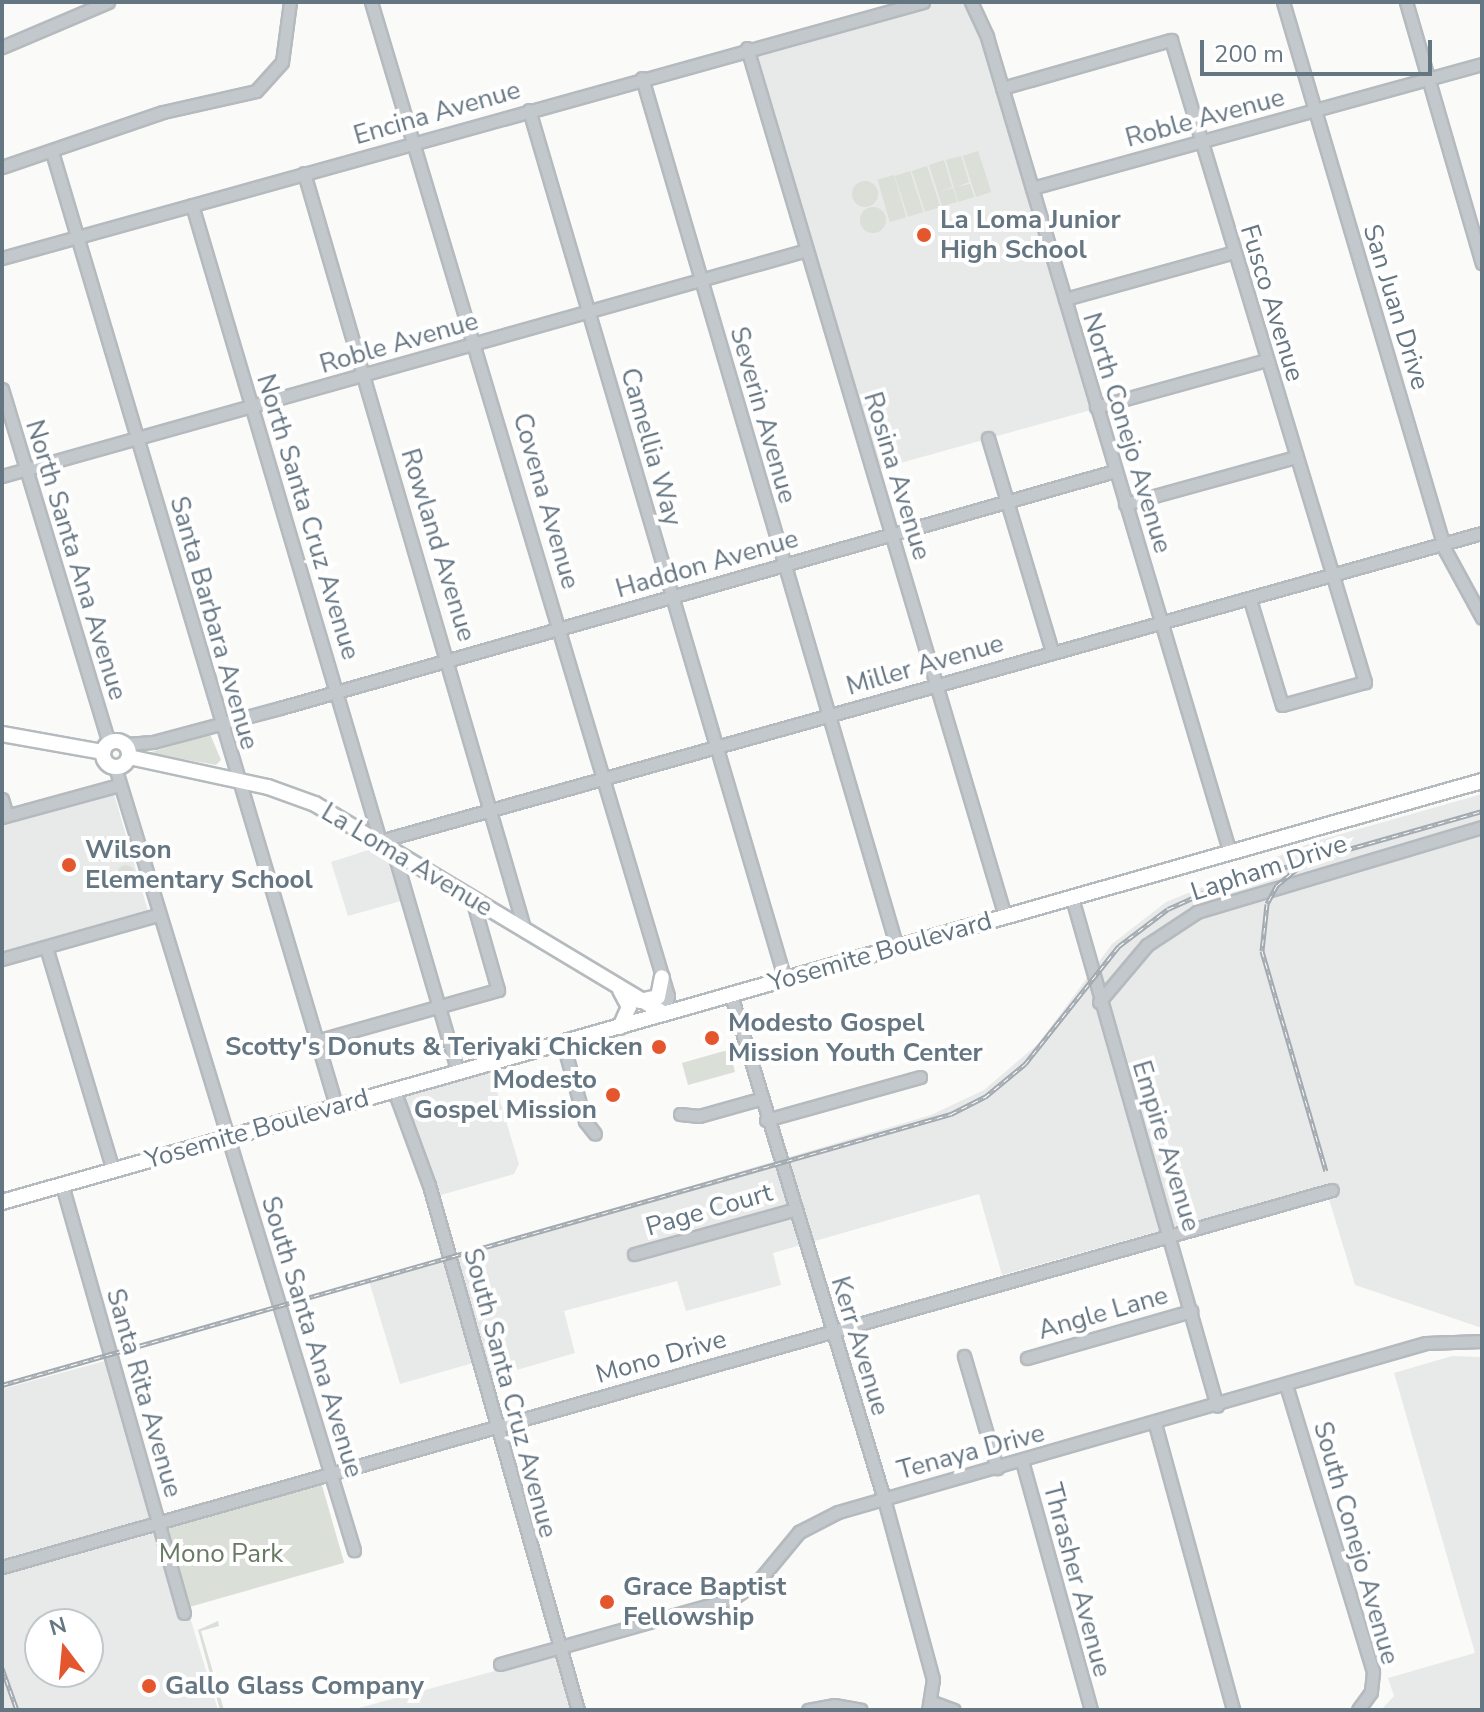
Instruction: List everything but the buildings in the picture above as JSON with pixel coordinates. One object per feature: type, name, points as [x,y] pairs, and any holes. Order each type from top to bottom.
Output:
[{"type":"main road","points":[[2,734],[106,747],[105,761],[115,767],[127,751]]},
{"type":"main road","name":"La Loma Avenue","points":[[106,747],[305,800],[380,841],[664,1014]]},
{"type":"main road","name":"Yosemite Boulevard","points":[[2,1202],[1482,781]]},
{"type":"main road","points":[[639,1001],[658,997],[662,977]]},
{"type":"main road","points":[[620,989],[629,1007],[620,1027]]},
{"type":"street","points":[[2,47],[108,2]]},
{"type":"street","points":[[2,167],[163,112],[261,88],[282,62],[290,2]]},
{"type":"street","name":"Covena Avenue","points":[[371,2],[477,344],[669,997],[664,1014]]},
{"type":"street","name":"Encina Avenue","points":[[2,258],[747,48],[895,2]]},
{"type":"street","name":"Encina Avenue","points":[[882,6],[923,2]]},
{"type":"street","name":"North Conejo Avenue","points":[[971,2],[983,25],[1230,853]]},
{"type":"street","name":"North Conejo Avenue","points":[[981,2],[983,25]]},
{"type":"street","name":"San Juan Drive","points":[[1283,2],[1443,542],[1482,618]]},
{"type":"street","points":[[1406,2],[1482,263]]},
{"type":"street","name":"Fusco Avenue","points":[[1002,88],[1171,40],[1365,682],[1282,705],[1250,600]]},
{"type":"street","name":"Rosina Avenue","points":[[747,48],[1005,916]]},
{"type":"street","name":"Roble Avenue","points":[[1032,188],[1482,64]]},
{"type":"street","name":"Severin Avenue","points":[[642,78],[897,948]]},
{"type":"street","name":"Camellia Way","points":[[529,110],[785,980]]},
{"type":"street","name":"Santa Barbara Avenue","points":[[52,152],[219,724],[336,1105]]},
{"type":"street","name":"Rowland Avenue","points":[[304,173],[449,660],[525,931]]},
{"type":"street","name":"North Santa Cruz Avenue","points":[[192,205],[380,841]]},
{"type":"street","name":"Roble Avenue","points":[[2,476],[807,250]]},
{"type":"street","points":[[1065,299],[1234,252]]},
{"type":"street","points":[[1096,407],[1267,360]]},
{"type":"street","name":"North Santa Ana Avenue","points":[[2,389],[106,747]]},
{"type":"street","points":[[988,438],[1052,651]]},
{"type":"street","points":[[1125,504],[1296,457]]},
{"type":"street","name":"Haddon Avenue","points":[[127,751],[1115,471]]},
{"type":"street","name":"Miller Avenue","points":[[380,841],[1052,651],[1332,578],[1387,556],[1482,533]]},
{"type":"street","points":[[115,767],[225,1138]]},
{"type":"street","points":[[2,799],[4,816],[119,785]]},
{"type":"street","name":"Lapham Drive","points":[[1099,1002],[1147,945],[1197,912],[1482,827]]},
{"type":"street","points":[[393,850],[458,1072]]},
{"type":"street","name":"Empire Avenue","points":[[1072,898],[1099,1002],[1217,1406]]},
{"type":"street","points":[[316,1041],[498,990],[472,899]]},
{"type":"street","points":[[2,959],[158,915]]},
{"type":"street","points":[[46,947],[113,1170]]},
{"type":"street","name":"Kerr Avenue","points":[[731,995],[766,1120],[884,1499],[933,1679],[930,1706]]},
{"type":"street","points":[[563,1044],[586,1124],[595,1134]]},
{"type":"street","points":[[766,1120],[920,1077]]},
{"type":"street","name":"South Santa Cruz Avenue","points":[[394,1090],[429,1185],[482,1366],[494,1428],[578,1710]]},
{"type":"street","points":[[680,1114],[699,1116],[760,1099]]},
{"type":"street","name":"South Santa Ana Avenue","points":[[225,1138],[354,1550]]},
{"type":"street","name":"Santa Rita Avenue","points":[[62,1185],[184,1613]]},
{"type":"street","name":"Mono Drive","points":[[2,1567],[1332,1190]]},
{"type":"street","name":"Page Court","points":[[634,1254],[796,1209]]},
{"type":"street","name":"Angle Lane","points":[[1027,1358],[1191,1311]]},
{"type":"street","name":"Tenaya Drive","points":[[500,1664],[732,1599],[761,1578],[788,1542],[810,1524],[884,1499],[1155,1424],[1426,1343],[1482,1341]]},
{"type":"street","points":[[964,1356],[997,1468]]},
{"type":"street","name":"South Conejo Avenue","points":[[1286,1385],[1372,1669],[1371,1692],[1358,1710]]},
{"type":"street","points":[[1155,1424],[1233,1710]]},
{"type":"street","name":"Thrasher Avenue","points":[[1022,1461],[1091,1710]]},
{"type":"street","points":[[808,1710],[834,1705],[861,1710]]},
{"type":"street","points":[[930,1706],[954,1710]]},
{"type":"shaded area","name":"La Loma Junior High School","points":[[934,2],[968,2],[975,17],[1091,410],[879,469],[757,56]]},
{"type":"shaded area","name":"Wilson Elementary School","points":[[114,794],[148,911],[2,953],[2,824]]},
{"type":"shaded area","points":[[1482,794],[1482,1328],[1355,1285],[1328,1196],[1171,1240],[1167,1229],[1002,1275],[979,1194],[773,1253],[781,1285],[686,1311],[677,1281],[564,1311],[575,1353],[486,1379],[480,1361],[400,1384],[369,1281],[931,1115],[984,1090],[1039,1043],[1112,944],[1166,902],[1313,842]]},
{"type":"shaded area","points":[[381,846],[388,853],[401,901],[348,916],[331,862]]},
{"type":"shaded area","points":[[491,1071],[519,1164],[514,1174],[434,1197],[402,1096]]},
{"type":"shaded area","points":[[1452,1356],[1482,1357],[1482,1710],[1381,1710],[1394,1696],[1388,1678],[1475,1653],[1394,1373]]},
{"type":"shaded area","points":[[112,1359],[218,1710],[2,1710],[2,1389]]},
{"type":"shaded area","points":[[556,1654],[572,1710],[352,1710]]},
{"type":"green space","points":[[978,151],[991,192],[976,197],[963,156]]},
{"type":"green space","points":[[961,156],[969,182],[956,187],[970,184],[974,197],[958,202],[946,160]]},
{"type":"green space","points":[[944,160],[952,187],[939,192],[953,188],[957,202],[942,206],[929,165]]},
{"type":"green space","points":[[927,166],[940,207],[925,212],[912,171]]},
{"type":"green space","points":[[910,171],[923,212],[908,217],[895,176]]},
{"type":"green space","points":[[894,175],[906,217],[890,222],[878,180]]},
{"type":"green space","points":[[865,181],[874,185],[878,194],[874,203],[865,207],[856,203],[852,194],[856,185]]},
{"type":"green space","points":[[873,207],[882,211],[886,220],[882,229],[873,233],[864,229],[860,220],[864,211]]},
{"type":"green space","points":[[210,734],[221,760],[216,765],[148,753]]},
{"type":"green space","points":[[126,865],[135,874],[126,883],[117,874]]},
{"type":"green space","points":[[730,1052],[735,1072],[688,1085],[682,1063]]},
{"type":"green space","name":"Mono Park","points":[[321,1482],[344,1563],[190,1607],[167,1526]]},
{"type":"green space","points":[[218,1621],[219,1626],[201,1631],[224,1710],[220,1710],[198,1630]]},
{"type":"railway","points":[[2,1385],[951,1114],[985,1097],[1025,1064],[1119,946],[1168,909],[1219,886],[1482,811]]},
{"type":"railway","points":[[1300,866],[1277,885],[1267,904],[1262,951],[1326,1171]]},
{"type":"railway","points":[[2,1668],[17,1710]]},
{"type":"place","name":"La Loma Junior High School","points":[[924,235]]},
{"type":"place","name":"Wilson Elementary School","points":[[69,865]]},
{"type":"place","name":"Modesto Gospel Mission Youth Center","points":[[712,1038]]},
{"type":"place","name":"Scotty's Donuts & Teriyaki Chicken","points":[[659,1047]]},
{"type":"place","name":"Modesto Gospel Mission","points":[[613,1095]]},
{"type":"place","name":"Grace Baptist Fellowship","points":[[607,1602]]},
{"type":"place","name":"Gallo Glass Company","points":[[149,1686]]}]
